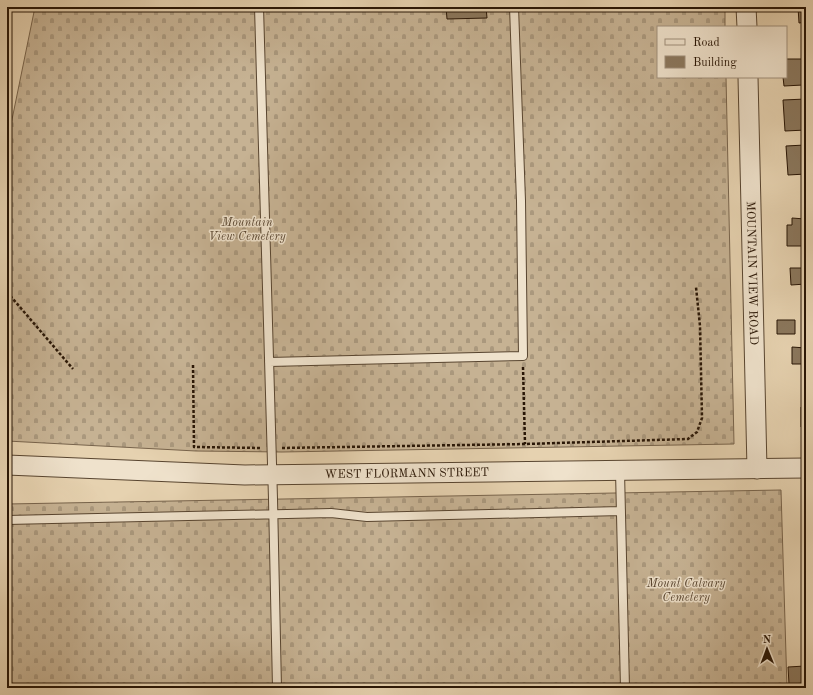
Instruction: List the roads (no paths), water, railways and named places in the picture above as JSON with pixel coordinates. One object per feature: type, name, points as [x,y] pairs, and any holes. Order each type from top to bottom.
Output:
[{"type":"street","points":[[746,7],[747,26]]},
{"type":"street","name":"MOUNTAIN VIEW ROAD","points":[[748,78],[757,469]]},
{"type":"street","name":"WEST FLORMANN STREET","points":[[7,465],[133,471],[272,474],[806,468]]},
{"type":"lane","points":[[259,7],[274,514],[277,688]]},
{"type":"lane","points":[[269,362],[523,356],[521,201],[514,7]]},
{"type":"lane","points":[[620,471],[626,688]]},
{"type":"lane","points":[[7,520],[331,512],[368,517],[621,511]]},
{"type":"park label","name":"Mountain View Cemetery","points":[[247,229]]},
{"type":"park label","name":"Mount Calvary Cemetery","points":[[686,590]]}]
